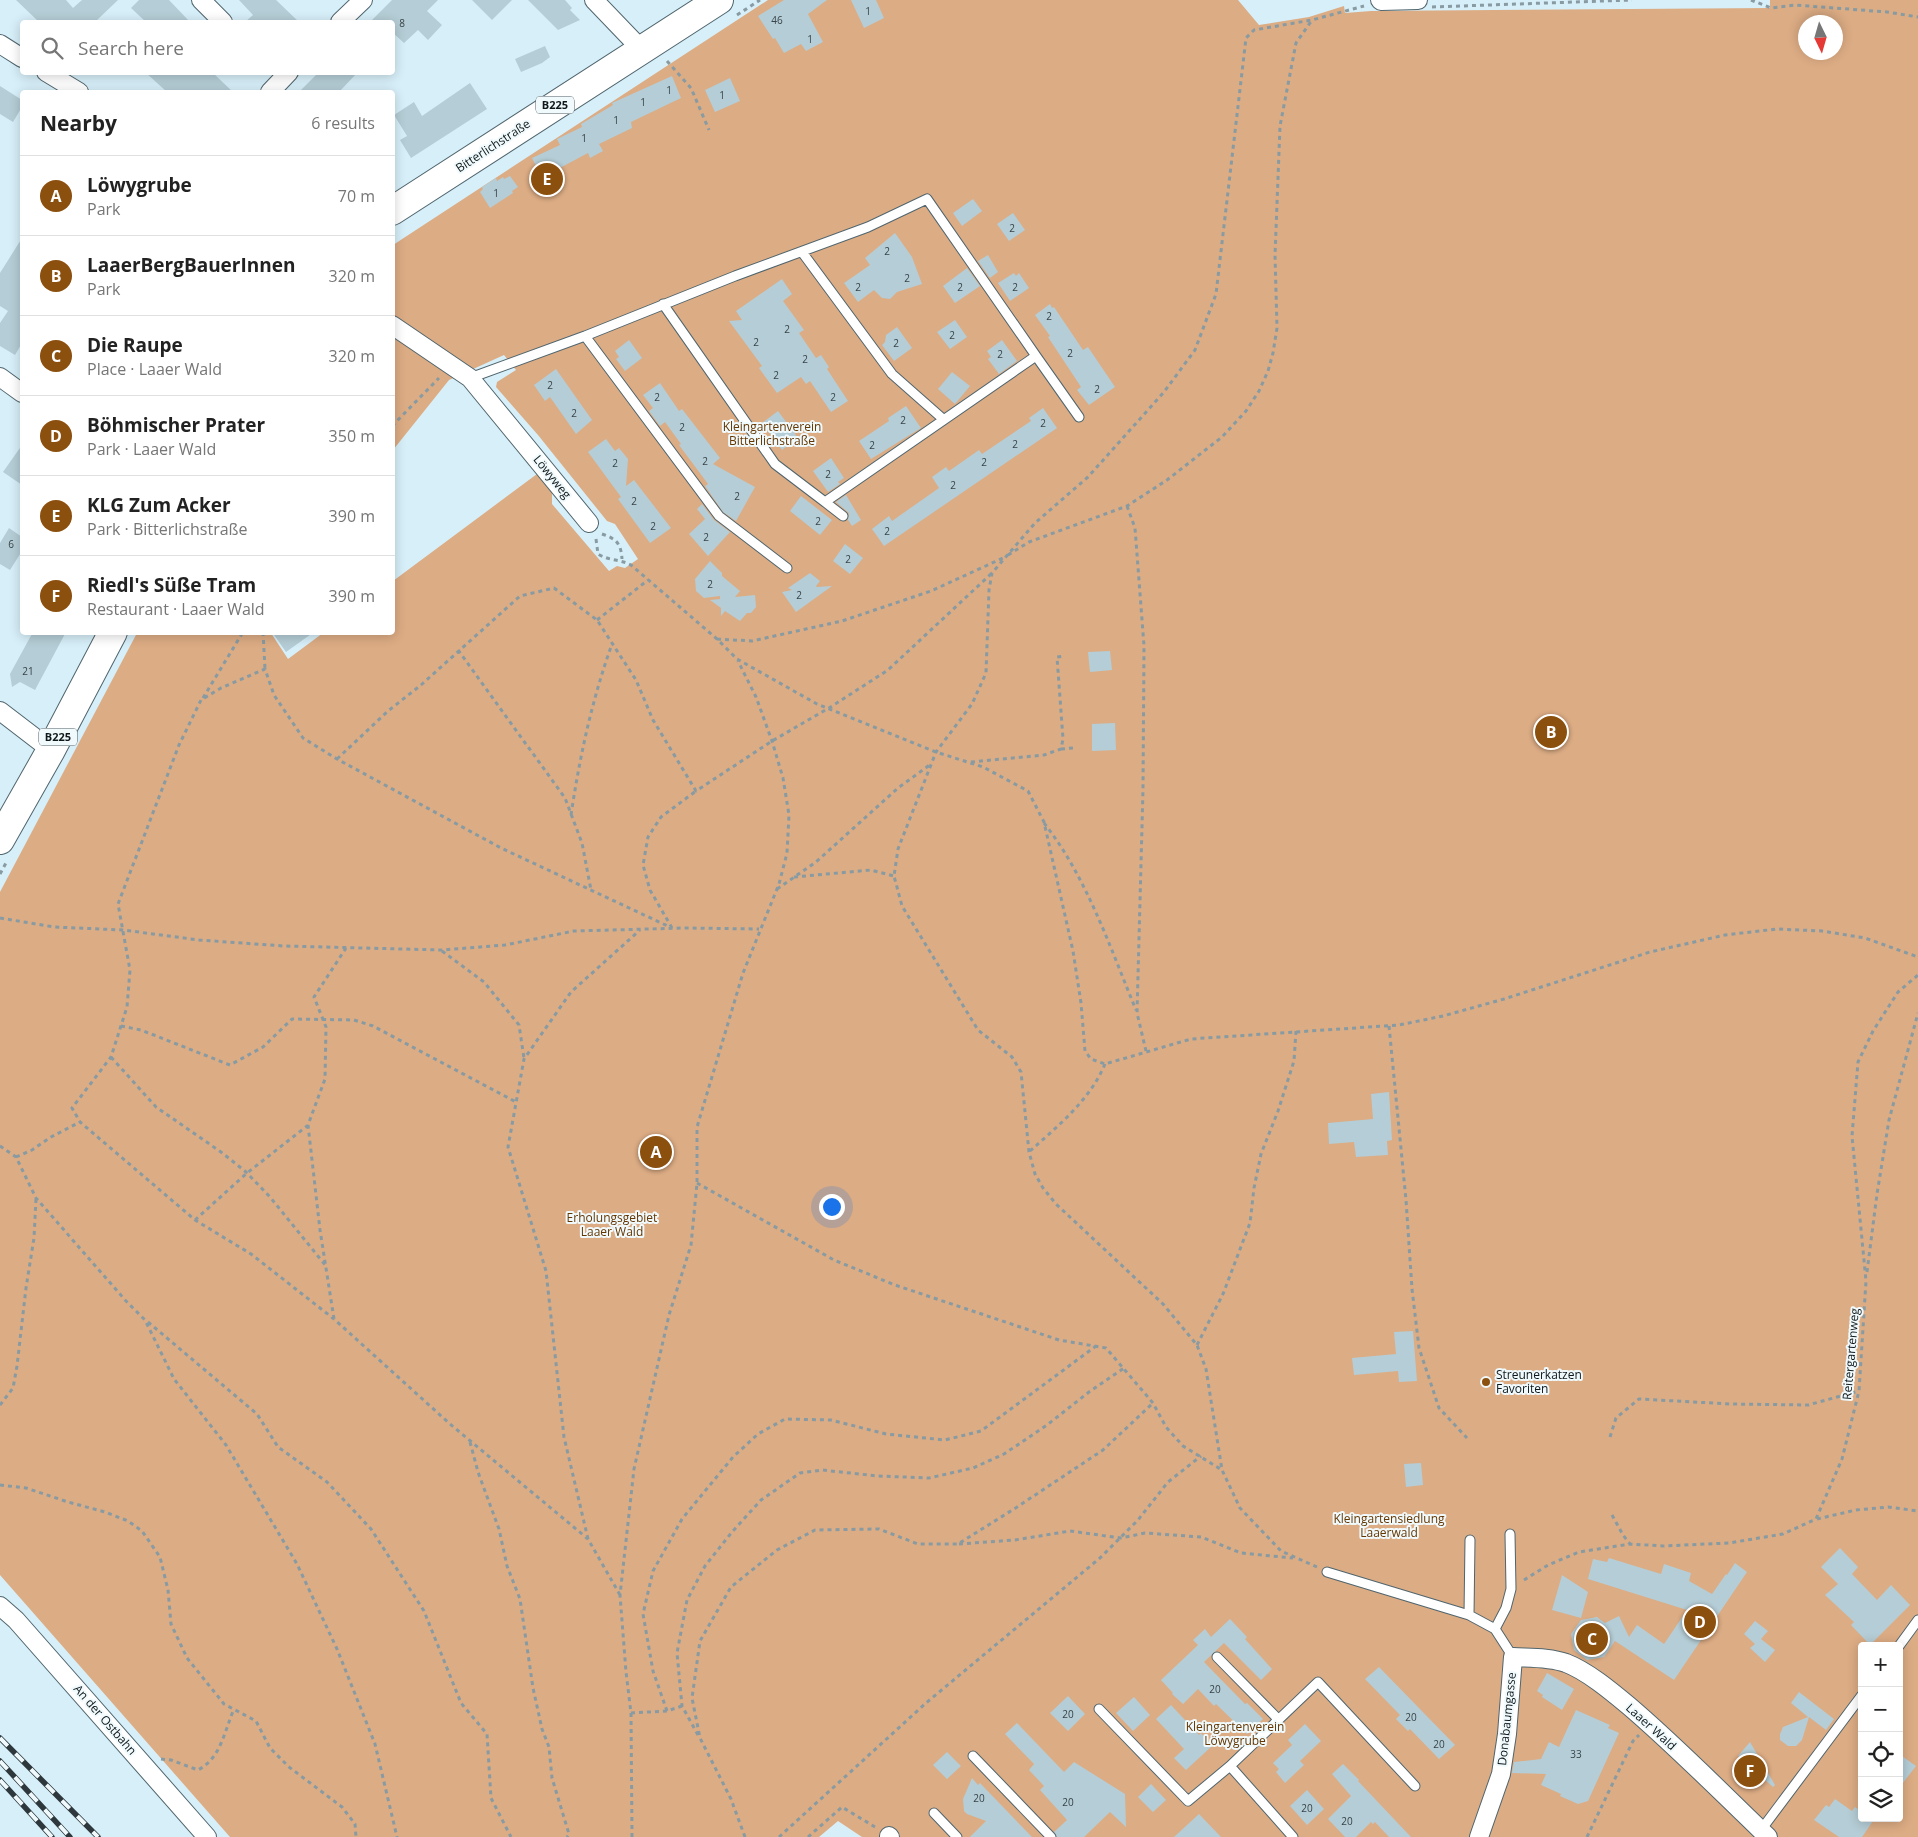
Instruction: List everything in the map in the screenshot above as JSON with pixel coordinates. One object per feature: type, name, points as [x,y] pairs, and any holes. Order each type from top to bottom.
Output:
[{"type":"main road","name":"Bitterlichstraße","points":[[395,209],[719,0]]},
{"type":"main road","name":"B225","points":[[0,840],[51,750],[111,635]]},
{"type":"street","points":[[201,0],[221,20]]},
{"type":"street","points":[[342,20],[363,0]]},
{"type":"street","points":[[594,0],[641,49]]},
{"type":"street","points":[[1378,3],[1424,3]]},
{"type":"street","points":[[0,44],[20,57]]},
{"type":"street","points":[[51,75],[76,90]]},
{"type":"street","name":"Löwyweg","points":[[395,327],[470,378],[593,528]]},
{"type":"street","points":[[0,377],[20,392]]},
{"type":"street","points":[[0,711],[51,750]]},
{"type":"street","name":"An der Ostbahn","points":[[0,1606],[16,1620],[208,1837]]},
{"type":"street","name":"Laaer Wald","points":[[1513,1657],[1548,1659],[1566,1663],[1611,1691],[1649,1724],[1764,1834]]},
{"type":"street","name":"Donabaumgasse","points":[[1479,1837],[1501,1774],[1507,1734],[1513,1657]]},
{"type":"lane","points":[[470,378],[585,336],[663,304],[868,227],[927,199],[1079,417]]},
{"type":"lane","points":[[802,252],[892,374],[943,419]]},
{"type":"lane","points":[[663,304],[775,464],[843,516]]},
{"type":"lane","points":[[585,336],[719,516],[786,568]]},
{"type":"lane","points":[[824,502],[1036,356]]},
{"type":"lane","points":[[1495,1630],[1512,1589],[1510,1534]]},
{"type":"lane","points":[[1469,1615],[1470,1540]]},
{"type":"lane","points":[[1326,1572],[1469,1615],[1495,1630],[1513,1657]]},
{"type":"lane","points":[[1902,1642],[1918,1620]]},
{"type":"lane","points":[[1217,1657],[1278,1719]]},
{"type":"lane","points":[[1099,1709],[1188,1802],[1230,1766],[1318,1682],[1415,1786]]},
{"type":"lane","points":[[1764,1834],[1858,1701]]},
{"type":"lane","points":[[973,1756],[1051,1837]]},
{"type":"lane","points":[[1230,1766],[1293,1837]]},
{"type":"lane","points":[[934,1813],[957,1837]]},
{"type":"path","points":[[1424,3],[1632,0]]},
{"type":"path","points":[[1751,0],[1771,8],[1795,6],[1887,12],[1918,17]]},
{"type":"path","points":[[672,928],[650,890],[643,864],[648,837],[661,817],[696,791],[772,741],[829,708],[888,670],[992,573],[1035,523],[1088,477],[1164,392],[1195,350],[1216,294],[1246,38],[1254,30],[1312,20],[1378,3]]},
{"type":"path","points":[[717,639],[752,641],[842,621],[931,591],[1005,558],[1029,542],[1127,506],[1167,480],[1222,437],[1246,410],[1268,371],[1273,353],[1277,328],[1275,255],[1280,126],[1296,43],[1312,20]]},
{"type":"path","points":[[667,62],[692,88],[709,130]]},
{"type":"path","points":[[395,423],[451,364]]},
{"type":"path","points":[[1127,506],[1136,528],[1144,646],[1143,789],[1137,1013]]},
{"type":"path","points":[[593,528],[617,541],[621,547],[622,559]]},
{"type":"path","points":[[593,528],[598,554],[610,559],[622,559],[631,565],[717,639],[737,659],[817,704],[936,752],[990,770],[1028,791],[1044,822],[1058,840],[1100,925],[1137,1013],[1146,1051]]},
{"type":"path","points":[[992,573],[989,590],[986,673],[972,704],[936,752],[898,849],[894,876],[902,906],[978,1030],[1012,1057],[1021,1072],[1029,1152],[1035,1174],[1043,1188],[1056,1204],[1163,1304],[1197,1344],[1206,1369],[1222,1470],[1240,1508],[1281,1551],[1326,1572]]},
{"type":"path","points":[[597,620],[648,580]]},
{"type":"path","points":[[337,759],[388,711],[421,685],[520,596],[554,588],[597,620],[636,680],[652,720],[696,791]]},
{"type":"path","points":[[241,635],[201,700],[179,744],[118,904],[130,970],[127,1007],[111,1057],[72,1108],[80,1122],[195,1220],[251,1254],[334,1319],[470,1440],[588,1539]]},
{"type":"path","points":[[263,635],[265,669],[274,695],[303,738],[337,759],[501,848],[672,928]]},
{"type":"path","points":[[571,815],[578,766],[594,698],[612,644]]},
{"type":"path","points":[[458,650],[565,798],[582,843],[591,890]]},
{"type":"path","points":[[1061,749],[1063,739],[1057,657],[1064,656]]},
{"type":"path","points":[[632,1837],[631,1713],[620,1595],[634,1469],[669,1314],[691,1245],[697,1183],[697,1127],[743,973],[759,929],[777,889],[787,853],[789,815],[783,778],[756,697],[737,659]]},
{"type":"path","points":[[201,700],[221,688],[265,669]]},
{"type":"path","points":[[968,762],[1044,755],[1061,749],[1073,748]]},
{"type":"path","points":[[777,889],[816,862],[898,788],[932,763]]},
{"type":"path","points":[[1044,822],[1073,951],[1081,1004],[1085,1051],[1091,1059],[1105,1064],[1191,1039],[1389,1026],[1443,1016],[1504,999],[1650,952],[1725,935],[1777,929],[1822,931],[1864,938],[1918,957]]},
{"type":"path","points":[[794,877],[871,870],[894,876]]},
{"type":"path","points":[[0,918],[54,927],[123,930],[198,940],[284,946],[442,950],[505,945],[574,931],[672,928],[759,929]]},
{"type":"path","points":[[524,1059],[571,992],[640,930]]},
{"type":"path","points":[[334,1319],[308,1125],[325,1079],[326,1027],[314,997],[346,948]]},
{"type":"path","points":[[442,950],[484,982],[519,1024],[524,1059],[508,1147],[546,1271],[564,1438],[588,1539],[620,1595]]},
{"type":"path","name":"Reitergartenweg","points":[[1816,1519],[1842,1460],[1859,1391],[1866,1280],[1852,1136],[1858,1062],[1873,1030],[1898,992],[1918,975]]},
{"type":"path","points":[[1866,1280],[1889,1120],[1918,1013]]},
{"type":"path","points":[[121,1026],[141,1030],[230,1065],[263,1047],[292,1019],[354,1020],[373,1026],[516,1102]]},
{"type":"path","points":[[1389,1026],[1419,1348],[1439,1408],[1467,1438]]},
{"type":"path","points":[[1197,1344],[1223,1294],[1250,1224],[1254,1188],[1261,1154],[1278,1111],[1294,1061],[1296,1031]]},
{"type":"path","points":[[111,1057],[156,1107],[222,1152],[247,1173],[270,1197],[326,1266]]},
{"type":"path","points":[[1029,1152],[1066,1119],[1100,1076],[1105,1064]]},
{"type":"path","points":[[16,1157],[32,1150],[51,1137],[80,1122]]},
{"type":"path","points":[[195,1220],[247,1173],[308,1125]]},
{"type":"path","points":[[0,1146],[16,1157],[36,1198],[126,1301],[257,1414],[278,1447],[327,1482],[371,1529],[424,1611],[461,1703],[487,1734],[491,1798],[511,1837]]},
{"type":"path","points":[[697,1183],[834,1260],[895,1285],[1059,1340],[1106,1348],[1153,1403],[1166,1427],[1183,1446],[1222,1470]]},
{"type":"path","points":[[0,1405],[13,1388],[18,1366],[26,1288],[34,1238],[36,1198]]},
{"type":"path","points":[[146,1320],[174,1379],[226,1445],[297,1564],[337,1649],[374,1744],[397,1837]]},
{"type":"path","points":[[667,1711],[653,1672],[643,1614],[653,1572],[682,1519],[733,1457],[758,1434],[785,1419],[831,1420],[886,1434],[945,1440],[980,1432],[1096,1346]]},
{"type":"path","points":[[745,1837],[731,1799],[682,1706],[677,1653],[687,1600],[705,1566],[732,1532],[761,1500],[800,1473],[822,1470],[878,1476],[929,1478],[973,1468],[1004,1454],[1124,1368]]},
{"type":"path","points":[[1610,1437],[1616,1418],[1639,1399],[1731,1404],[1808,1405],[1859,1391]]},
{"type":"path","points":[[958,1544],[1103,1450],[1153,1403]]},
{"type":"path","points":[[470,1440],[478,1472],[499,1529],[507,1566],[520,1599],[533,1688],[542,1729],[549,1747],[552,1778],[569,1834],[567,1837]]},
{"type":"path","points":[[780,1837],[926,1703],[1100,1558],[1138,1520],[1168,1482],[1201,1456]]},
{"type":"path","points":[[0,1485],[26,1488],[105,1512],[128,1521],[142,1531],[160,1557],[168,1590],[171,1624],[187,1658],[224,1704],[256,1722],[270,1748],[289,1767],[342,1807],[355,1824],[356,1837]]},
{"type":"path","points":[[1512,1589],[1548,1565],[1579,1552],[1630,1544],[1663,1546],[1729,1543],[1783,1534],[1816,1519],[1856,1510],[1888,1507],[1918,1511]]},
{"type":"path","points":[[1612,1515],[1630,1544]]},
{"type":"path","points":[[700,1738],[692,1698],[700,1641],[731,1587],[777,1550],[815,1530],[878,1530],[918,1544],[958,1544],[1014,1540],[1070,1531],[1121,1538],[1145,1533],[1200,1537],[1241,1553],[1296,1558]]},
{"type":"path","points":[[631,1713],[667,1711],[682,1706]]},
{"type":"path","points":[[139,1759],[172,1760],[198,1770],[208,1765],[219,1751],[234,1709]]},
{"type":"path","points":[[1587,1837],[1633,1741],[1649,1724]]},
{"type":"path","points":[[808,1837],[842,1807],[890,1836]]},
{"type":"green space","name":"Erholungsgebiet Laaer Wald","points":[[768,0],[1238,0],[1259,25],[1309,17],[1344,6],[1345,13],[1371,11],[1770,8],[1770,0],[1918,0],[1918,1837],[862,1837],[838,1821],[819,1837],[230,1837],[0,1575],[0,892],[136,635],[272,635],[288,659],[320,635],[395,635],[395,580],[537,474],[552,490],[552,504],[609,571],[617,566],[625,568],[638,559],[615,524],[607,521],[538,435],[496,387],[497,382],[516,370],[504,355],[449,380],[395,448],[395,244]]},
{"type":"building","points":[[16,0],[66,0],[73,8],[82,0],[118,0],[97,20],[37,20]]},
{"type":"building","points":[[139,0],[169,0],[188,20],[144,20],[131,8]]},
{"type":"building","points":[[239,0],[276,0],[297,20],[247,20],[253,15]]},
{"type":"building","points":[[392,0],[438,0],[427,11],[442,25],[428,40],[418,30],[404,43],[395,35],[395,20],[372,20]]},
{"type":"building","points":[[472,0],[512,0],[492,20]]},
{"type":"building","points":[[528,0],[565,0],[572,8],[570,10],[580,20],[558,30]]},
{"type":"building","points":[[784,0],[827,0],[808,14],[823,42],[806,51],[801,44],[784,53],[758,16]]},
{"type":"building","points":[[851,0],[876,0],[884,18],[864,28]]},
{"type":"building","points":[[545,46],[550,57],[542,63],[521,72],[515,59]]},
{"type":"building","points":[[148,75],[215,75],[231,90],[165,90]]},
{"type":"building","points":[[316,75],[355,75],[341,90],[301,90]]},
{"type":"building","points":[[672,76],[681,98],[631,122],[632,128],[599,144],[603,151],[590,158],[588,153],[556,170],[557,173],[543,180],[532,158],[560,145],[557,139],[582,127],[581,124],[613,105],[612,103]]},
{"type":"building","points":[[730,78],[740,101],[715,112],[705,90]]},
{"type":"building","points":[[470,83],[487,109],[411,158],[400,140],[407,136],[395,114],[414,102],[422,116]]},
{"type":"building","points":[[0,86],[20,99],[20,110],[13,122],[0,114]]},
{"type":"building","points":[[510,176],[518,187],[512,191],[513,193],[490,208],[480,192],[483,189],[482,187],[496,178],[497,181],[503,177],[504,179]]},
{"type":"building","points":[[973,199],[982,211],[962,226],[953,213]]},
{"type":"building","points":[[1013,213],[1025,230],[1009,241],[997,224]]},
{"type":"building","points":[[895,233],[912,257],[922,284],[897,292],[890,299],[882,298],[874,290],[858,302],[844,283],[870,265],[865,258]]},
{"type":"building","points":[[20,241],[20,346],[15,355],[0,346],[0,323],[8,311],[0,306],[0,273]]},
{"type":"building","points":[[988,255],[998,272],[990,278],[978,261]]},
{"type":"building","points":[[967,268],[980,286],[955,303],[943,286]]},
{"type":"building","points":[[1014,273],[1016,276],[1019,273],[1029,288],[1010,301],[998,283]]},
{"type":"building","points":[[782,279],[792,294],[783,301],[804,330],[799,333],[816,358],[821,355],[829,367],[827,369],[848,401],[831,412],[810,381],[806,384],[801,377],[777,393],[759,368],[762,366],[729,321],[742,320],[736,311]]},
{"type":"building","points":[[1050,304],[1052,308],[1054,307],[1083,350],[1088,347],[1115,387],[1089,405],[1077,390],[1081,387],[1035,315]]},
{"type":"building","points":[[955,320],[967,337],[950,349],[937,332]]},
{"type":"building","points":[[897,327],[912,348],[894,361],[882,345],[885,342],[886,335]]},
{"type":"building","points":[[629,340],[642,358],[625,371],[616,359],[619,357],[615,351]]},
{"type":"building","points":[[1002,340],[1017,361],[999,374],[988,359],[991,357],[987,351]]},
{"type":"building","points":[[556,369],[592,420],[576,434],[550,397],[545,401],[534,385]]},
{"type":"building","points":[[952,372],[970,386],[955,404],[938,389]]},
{"type":"building","points":[[660,383],[679,411],[682,409],[720,458],[713,464],[755,487],[736,521],[723,512],[705,486],[708,484],[679,445],[681,444],[665,422],[660,426],[649,411],[653,408],[643,395]]},
{"type":"building","points":[[906,406],[921,428],[871,459],[859,441],[889,421],[888,418]]},
{"type":"building","points":[[1043,408],[1057,428],[884,546],[872,529],[889,516],[892,521],[939,488],[932,477],[946,467],[949,471],[979,450],[982,454],[1031,421],[1029,418]]},
{"type":"building","points":[[778,411],[798,438],[782,450],[762,423]]},
{"type":"building","points":[[606,439],[615,451],[619,448],[628,459],[626,486],[634,480],[671,528],[650,543],[618,499],[621,497],[588,452]]},
{"type":"building","points":[[20,448],[20,484],[3,472]]},
{"type":"building","points":[[831,458],[844,478],[838,482],[840,484],[828,492],[813,471]]},
{"type":"building","points":[[846,495],[861,520],[852,526],[848,520],[849,513],[836,502]]},
{"type":"building","points":[[801,496],[832,520],[820,535],[790,511]]},
{"type":"building","points":[[702,504],[714,520],[730,532],[708,556],[689,534],[705,519],[697,509]]},
{"type":"building","points":[[9,528],[20,536],[20,554],[10,570],[0,564],[0,543]]},
{"type":"building","points":[[845,544],[863,558],[850,574],[833,561]]},
{"type":"building","points":[[710,561],[722,573],[722,576],[740,591],[735,597],[755,595],[756,607],[740,621],[725,611],[721,616],[721,608],[710,600],[720,599],[720,596],[704,598],[696,591],[695,579]]},
{"type":"building","points":[[810,573],[820,581],[817,587],[832,586],[796,612],[782,592],[792,590],[788,588]]},
{"type":"building","points":[[31,635],[64,635],[35,690],[20,682],[12,687],[10,674]]},
{"type":"building","points":[[274,635],[310,635],[286,652]]},
{"type":"building","points":[[1110,651],[1112,670],[1090,672],[1088,652]]},
{"type":"building","points":[[1115,723],[1116,750],[1092,751],[1092,724]]},
{"type":"building","points":[[1389,1092],[1392,1140],[1387,1141],[1388,1155],[1356,1157],[1354,1142],[1329,1144],[1328,1123],[1373,1119],[1371,1094]]},
{"type":"building","points":[[1413,1331],[1417,1381],[1399,1382],[1398,1371],[1354,1375],[1352,1358],[1396,1354],[1394,1332]]},
{"type":"building","points":[[1421,1463],[1423,1485],[1406,1487],[1404,1464]]},
{"type":"building","points":[[1840,1548],[1858,1567],[1852,1574],[1877,1600],[1891,1585],[1910,1605],[1873,1642],[1867,1642],[1851,1625],[1854,1622],[1825,1595],[1838,1584],[1821,1567]]},
{"type":"building","points":[[1609,1558],[1661,1574],[1664,1564],[1691,1573],[1689,1581],[1712,1594],[1735,1563],[1747,1572],[1674,1680],[1615,1641],[1604,1657],[1587,1660],[1574,1650],[1571,1634],[1581,1620],[1597,1617],[1605,1623],[1619,1616],[1629,1637],[1637,1625],[1664,1644],[1687,1610],[1588,1579],[1593,1559],[1607,1562]]},
{"type":"building","points":[[1562,1575],[1588,1592],[1581,1618],[1552,1610]]},
{"type":"building","points":[[1230,1619],[1272,1669],[1261,1680],[1224,1643],[1204,1662],[1245,1704],[1247,1703],[1263,1719],[1247,1734],[1216,1704],[1214,1706],[1198,1689],[1183,1704],[1161,1680],[1198,1645],[1193,1640],[1205,1629],[1211,1637]]},
{"type":"building","points":[[1755,1621],[1768,1631],[1761,1639],[1775,1650],[1765,1662],[1750,1648],[1755,1644],[1744,1634]]},
{"type":"building","points":[[1379,1667],[1455,1745],[1439,1759],[1410,1729],[1408,1731],[1396,1719],[1400,1715],[1365,1679]]},
{"type":"building","points":[[1547,1673],[1574,1689],[1562,1710],[1542,1697],[1543,1695],[1537,1691]]},
{"type":"building","points":[[1799,1692],[1834,1719],[1826,1730],[1809,1717],[1802,1740],[1796,1746],[1788,1746],[1780,1740],[1783,1727],[1808,1717],[1791,1703]]},
{"type":"building","points":[[1068,1696],[1085,1714],[1068,1731],[1050,1713]]},
{"type":"building","points":[[1134,1697],[1150,1715],[1133,1731],[1116,1713]]},
{"type":"building","points":[[1171,1705],[1212,1746],[1186,1770],[1174,1758],[1184,1749],[1156,1719]]},
{"type":"building","points":[[1576,1710],[1610,1725],[1608,1728],[1619,1733],[1588,1801],[1578,1804],[1541,1785],[1546,1774],[1512,1773],[1514,1762],[1541,1759],[1549,1742],[1559,1747]]},
{"type":"building","points":[[1017,1723],[1064,1772],[1074,1762],[1125,1794],[1126,1827],[1110,1812],[1084,1837],[1057,1837],[1054,1832],[1067,1820],[1040,1790],[1044,1786],[1029,1770],[1034,1764],[1005,1734]]},
{"type":"building","points":[[1305,1724],[1321,1741],[1300,1761],[1304,1765],[1285,1783],[1276,1772],[1279,1769],[1273,1763],[1292,1745],[1288,1740]]},
{"type":"building","points":[[1750,1742],[1775,1785],[1773,1787],[1738,1756]]},
{"type":"building","points":[[947,1752],[961,1766],[947,1779],[933,1765]]},
{"type":"building","points":[[1903,1757],[1916,1766],[1903,1783]]},
{"type":"building","points":[[1343,1764],[1411,1837],[1389,1837],[1375,1822],[1373,1824],[1371,1822],[1356,1837],[1345,1837],[1328,1819],[1351,1796],[1332,1774]]},
{"type":"building","points":[[972,1778],[978,1785],[980,1783],[1032,1837],[970,1837],[986,1821],[964,1811],[963,1799]]},
{"type":"building","points":[[1151,1784],[1166,1800],[1153,1812],[1138,1797]]},
{"type":"building","points":[[1307,1790],[1324,1809],[1307,1825],[1290,1806]]},
{"type":"building","points":[[1835,1799],[1852,1811],[1855,1807],[1858,1809],[1858,1822],[1872,1822],[1862,1837],[1839,1837],[1814,1820],[1826,1805],[1829,1807]]},
{"type":"building","points":[[1199,1814],[1221,1837],[1174,1837]]},
{"type":"tram line","points":[[1735,1774],[1765,1767]]},
{"type":"railway","points":[[0,1738],[98,1837]]},
{"type":"railway","points":[[0,1761],[70,1837]]},
{"type":"railway","points":[[0,1780],[52,1837]]},
{"type":"place","name":"KLG Zum Acker","points":[[547,179]]},
{"type":"place","name":"LaaerBergBauerInnen","points":[[1551,732]]},
{"type":"place","name":"Löwygrube","points":[[656,1152]]},
{"type":"place","name":"Streunerkatzen Favoriten","points":[[1486,1382]]},
{"type":"place","name":"Böhmischer Prater","points":[[1700,1622]]},
{"type":"place","name":"Die Raupe","points":[[1592,1639]]},
{"type":"place","name":"Riedl's Süße Tram","points":[[1750,1771]]},
{"type":"park label","name":"Kleingartenverein Bitterlichstraße","points":[[772,434]]},
{"type":"park label","name":"Kleingartensiedlung Laaerwald","points":[[1389,1526]]},
{"type":"park label","name":"Kleingartenverein Löwygrube","points":[[1235,1734]]}]
